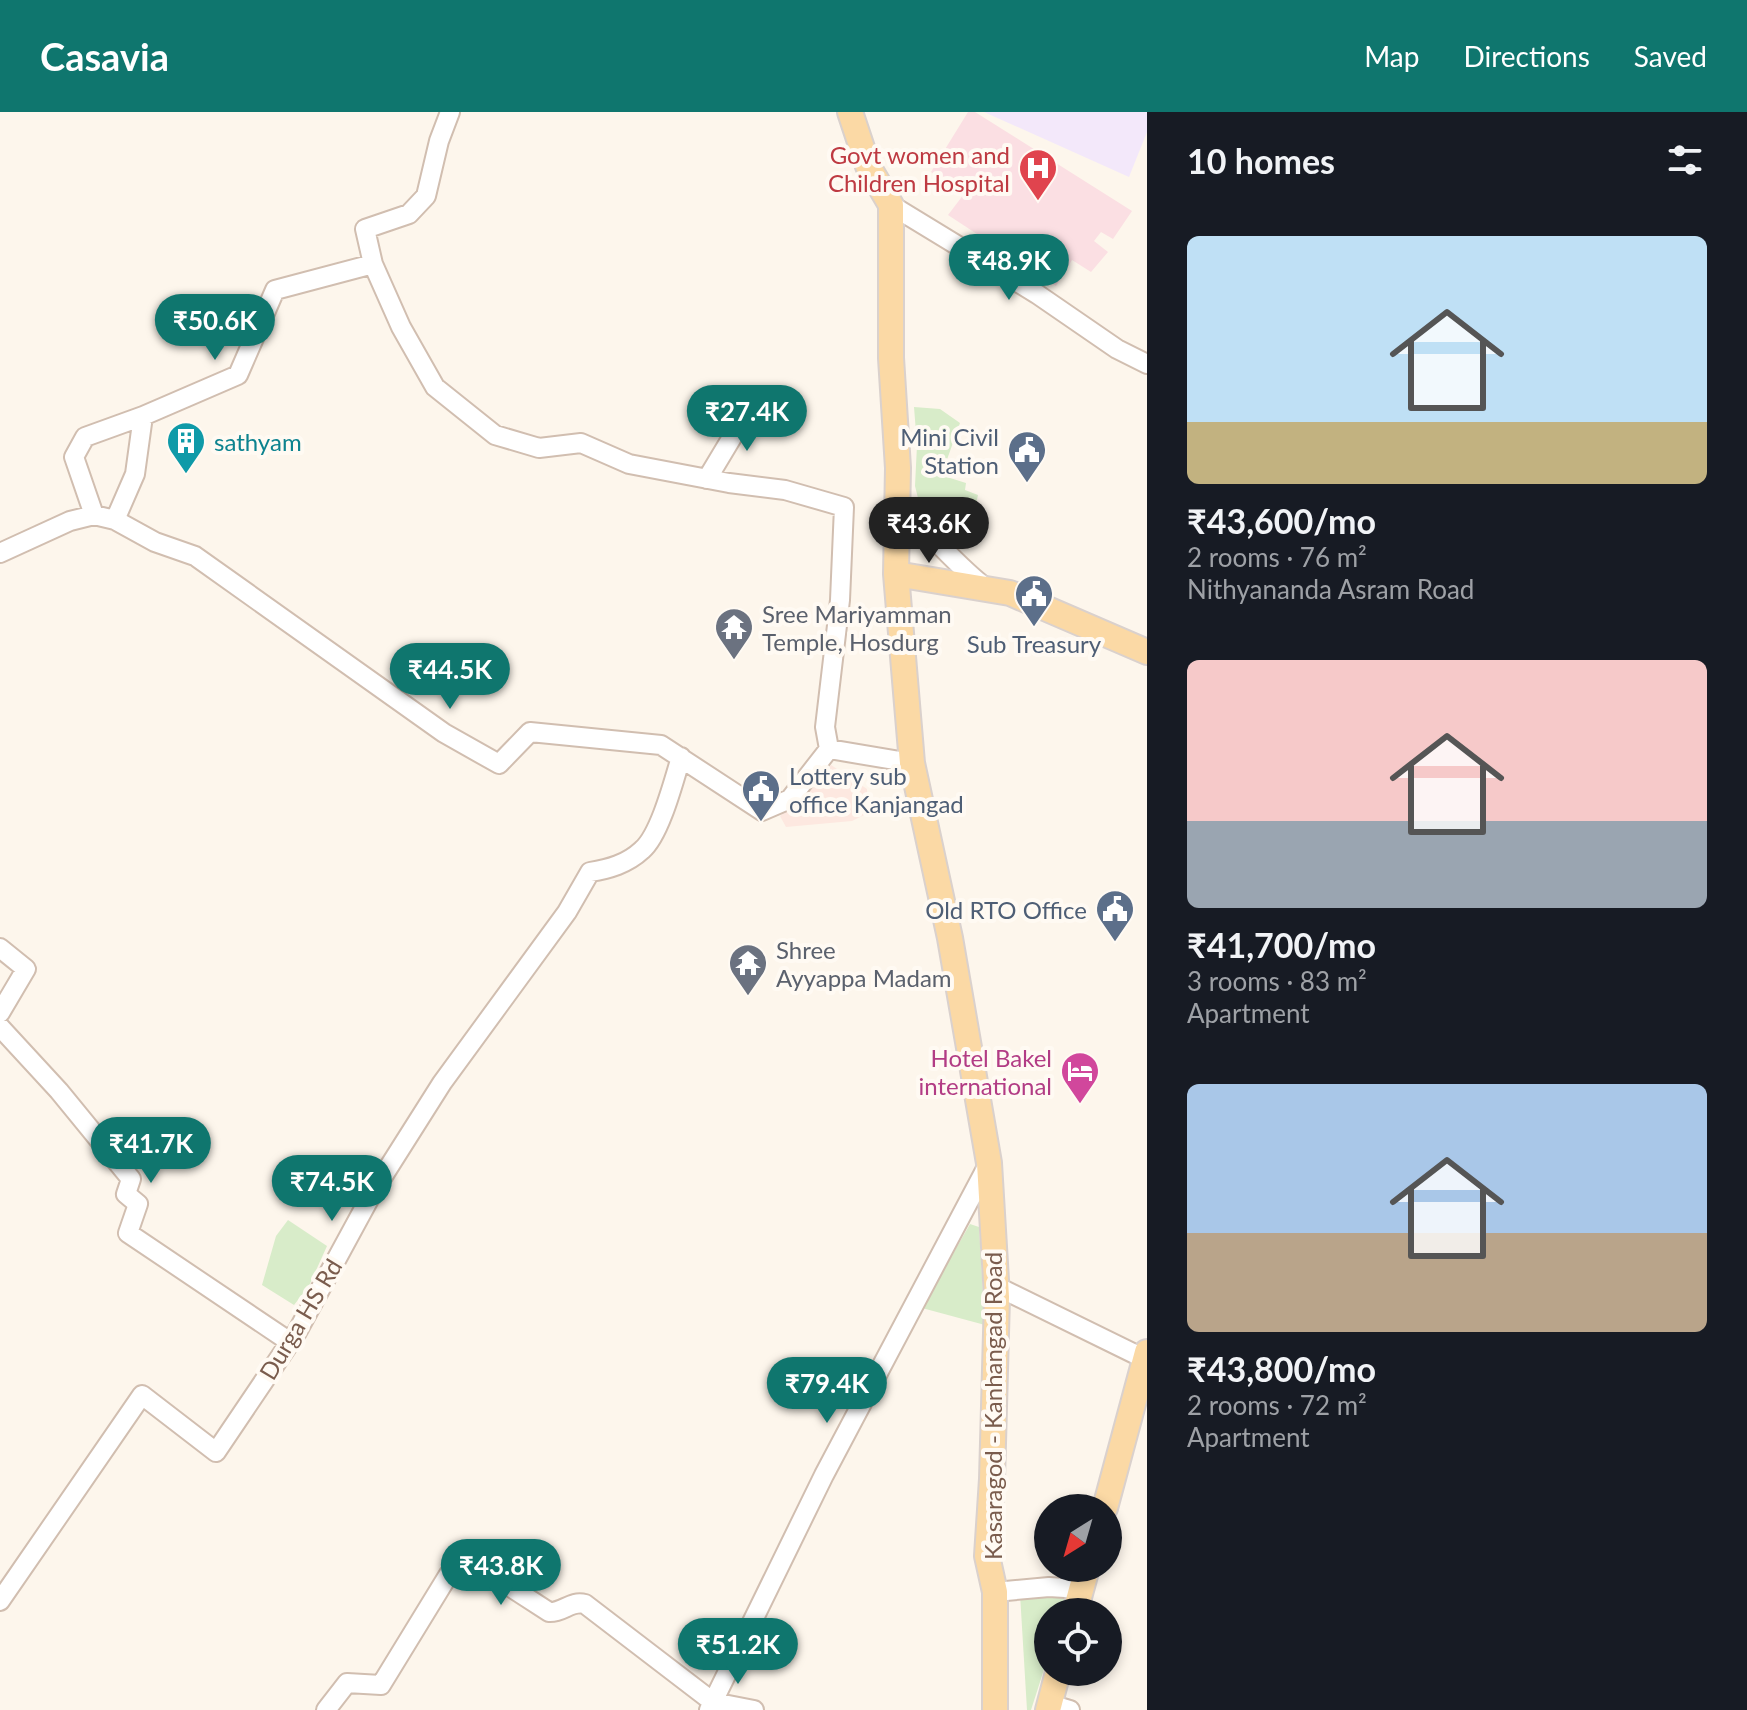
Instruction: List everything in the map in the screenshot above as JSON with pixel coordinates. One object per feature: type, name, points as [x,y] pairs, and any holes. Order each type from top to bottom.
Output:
[{"type":"main road","points":[[850,112],[868,166],[891,205]]},
{"type":"main road","name":"Kasaragod - Kanhangad Road","points":[[891,205],[891,358],[898,468],[896,574],[912,763],[950,938],[989,1163],[996,1286],[992,1479],[987,1556],[995,1592],[995,1710]]},
{"type":"main road","points":[[896,574],[1010,593],[1147,652]]},
{"type":"main road","points":[[1109,1494],[1146,1356]]},
{"type":"main road","points":[[997,1682],[1010,1694],[1013,1710]]},
{"type":"main road","points":[[1056,1708],[1057,1686]]},
{"type":"street","points":[[0,553],[70,521],[94,515],[115,520],[155,542],[195,556],[444,733],[499,764],[530,732],[661,745],[762,811],[790,799],[829,749],[825,727],[839,611],[844,507],[785,490],[629,464],[581,443],[539,448],[495,435],[435,387],[401,327],[373,264],[365,229],[409,214],[426,196],[439,141],[450,112]]},
{"type":"street","points":[[891,205],[1037,294],[1117,349],[1147,364]]},
{"type":"street","points":[[94,515],[74,457],[85,437],[238,375],[275,290],[373,264]]},
{"type":"street","points":[[707,479],[752,404]]},
{"type":"street","points":[[115,520],[135,474],[143,416]]},
{"type":"street","points":[[897,506],[918,522],[969,576],[986,589]]},
{"type":"street","points":[[829,749],[912,763]]},
{"type":"street","name":"Durga HS Rd","points":[[0,1601],[142,1395],[216,1452],[290,1342],[373,1192],[435,1095],[567,912],[590,872],[614,868],[644,849],[666,806],[681,757]]},
{"type":"street","points":[[0,948],[26,969],[0,1013]]},
{"type":"street","points":[[0,1027],[59,1091],[131,1179],[126,1194],[138,1204],[128,1233],[290,1342]]},
{"type":"street","points":[[711,1706],[824,1475],[989,1163]]},
{"type":"street","points":[[996,1286],[1146,1356]]},
{"type":"street","points":[[326,1710],[347,1683],[381,1685],[449,1574],[465,1562],[475,1564],[549,1612],[558,1612],[575,1603],[585,1604],[711,1706],[754,1710]]},
{"type":"street","points":[[995,1592],[1049,1587],[1081,1590]]},
{"type":"shaded area","name":"Govt women and Children Hospital","points":[[968,112],[975,112],[1132,211],[1113,239],[1101,232],[1094,241],[1108,252],[1091,272],[1072,260],[1056,286],[948,215],[964,194],[931,172]]},
{"type":"shaded area","points":[[984,112],[1147,112],[1147,132],[1129,177]]},
{"type":"shaded area","points":[[831,765],[867,789],[868,813],[852,821],[786,827],[780,816],[810,790]]},
{"type":"green space","points":[[914,407],[940,409],[960,423],[944,468],[950,478],[966,483],[965,490],[978,495],[967,543],[955,542],[921,510],[915,486],[917,445]]},
{"type":"green space","points":[[288,1220],[327,1246],[309,1286],[294,1305],[262,1285],[276,1236]]},
{"type":"green space","points":[[970,1224],[979,1227],[985,1325],[922,1308]]},
{"type":"green space","points":[[1020,1594],[1058,1598],[1034,1598],[1034,1686],[1039,1686],[1031,1710],[1027,1710]]},
{"type":"place","name":"Govt women and Children Hospital","points":[[1038,202]]},
{"type":"place","name":"sathyam","points":[[186,475]]},
{"type":"place","name":"Mini Civil Station","points":[[1027,484]]},
{"type":"place","name":"Sub Treasury","points":[[1034,628]]},
{"type":"place","name":"Sree Mariyamman Temple, Hosdurg","points":[[734,661]]},
{"type":"place","name":"Lottery sub office Kanjangad","points":[[761,823]]},
{"type":"place","name":"Old RTO Office","points":[[1115,943]]},
{"type":"place","name":"Shree Ayyappa Madam","points":[[748,997]]},
{"type":"place","name":"Hotel Bakel international","points":[[1080,1105]]}]
